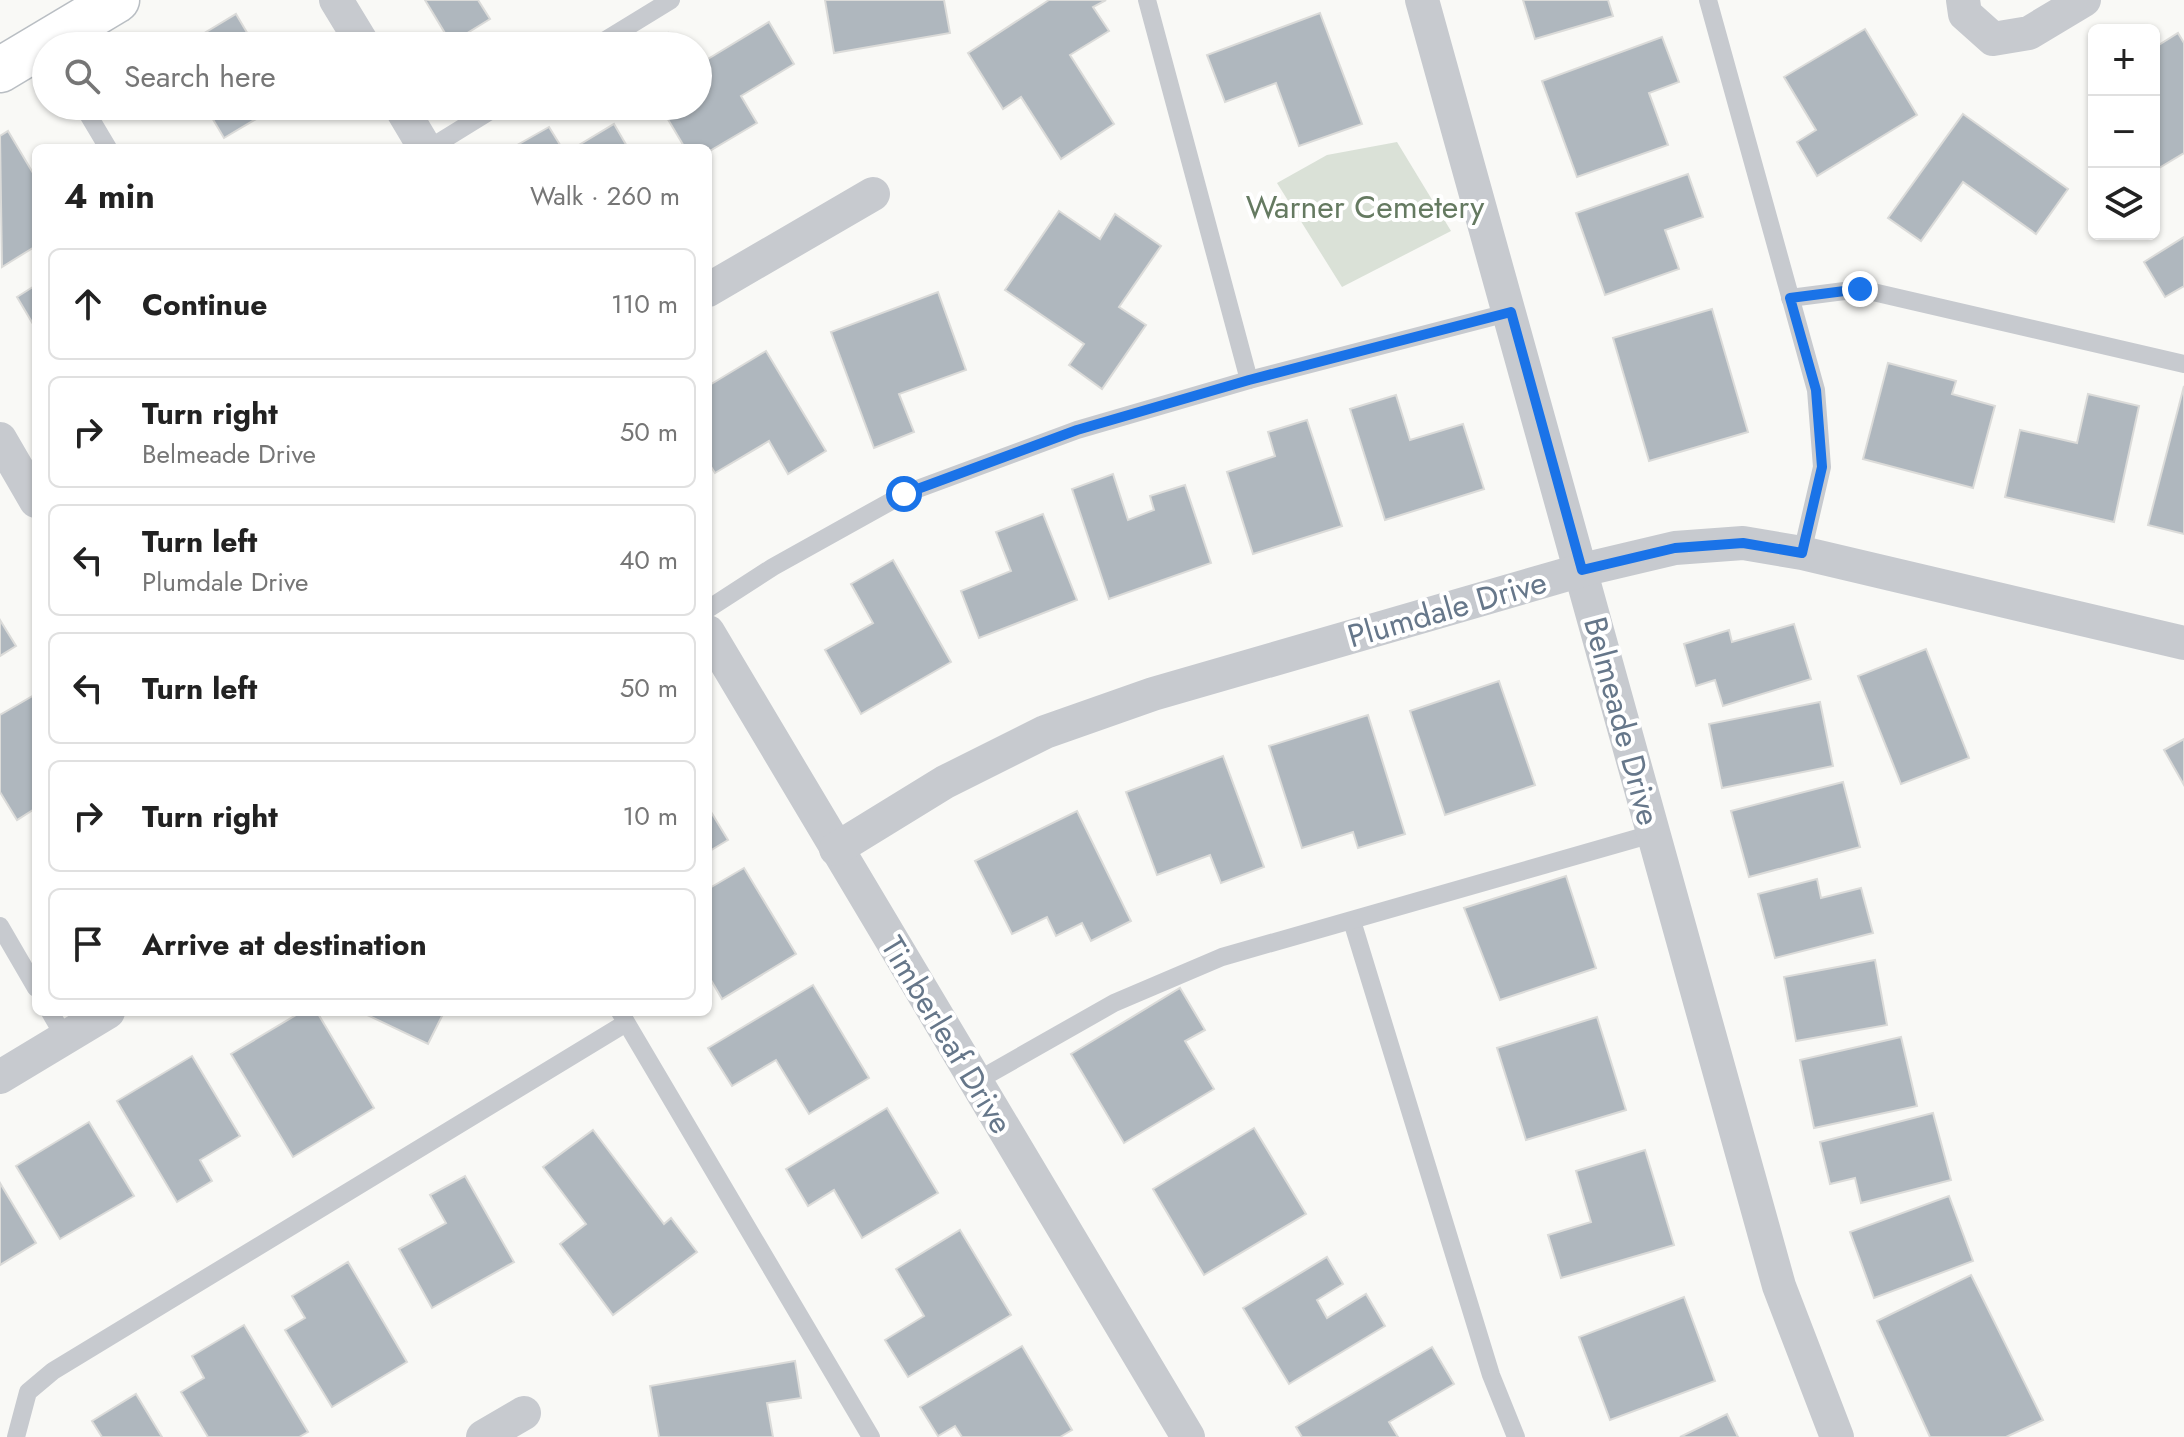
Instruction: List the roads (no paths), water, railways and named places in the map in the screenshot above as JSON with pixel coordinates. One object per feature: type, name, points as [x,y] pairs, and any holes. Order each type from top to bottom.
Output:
[{"type":"street","points":[[65,32],[117,0]]},
{"type":"street","points":[[336,0],[355,32]]},
{"type":"street","name":"Belmeade Drive","points":[[1422,0],[1779,1286],[1837,1437]]},
{"type":"street","points":[[1963,0],[1965,14],[1993,39],[2029,33],[2084,0]]},
{"type":"street","points":[[0,70],[32,52]]},
{"type":"street","points":[[409,120],[425,144]]},
{"type":"street","points":[[712,288],[873,194]]},
{"type":"street","points":[[0,439],[32,494]]},
{"type":"street","name":"Plumdale Drive","points":[[836,849],[945,782],[1045,732],[1153,694],[1582,570],[1675,548],[1743,543],[1802,553],[2184,643]]},
{"type":"street","name":"Timberleaf Drive","points":[[712,639],[1188,1437]]},
{"type":"street","points":[[0,1077],[58,1025],[93,1016]]},
{"type":"street","points":[[483,1437],[524,1413]]},
{"type":"lane","points":[[619,32],[671,0]]},
{"type":"lane","points":[[1147,0],[1249,380]]},
{"type":"lane","points":[[1708,0],[1816,390],[1822,467],[1802,553]]},
{"type":"lane","points":[[91,120],[106,144]]},
{"type":"lane","points":[[435,144],[475,120]]},
{"type":"lane","points":[[1790,298],[1860,289],[2184,364]]},
{"type":"lane","points":[[712,606],[773,567],[904,494],[1077,430],[1249,380],[1511,312]]},
{"type":"lane","points":[[975,1082],[1114,1003],[1222,957],[1652,834]]},
{"type":"lane","points":[[1352,921],[1491,1375],[1516,1437]]},
{"type":"lane","points":[[0,926],[32,981]]},
{"type":"lane","points":[[16,1437],[28,1392],[53,1371],[623,1017],[871,1437]]},
{"type":"park label","name":"Warner Cemetery","points":[[1365,207]]}]
